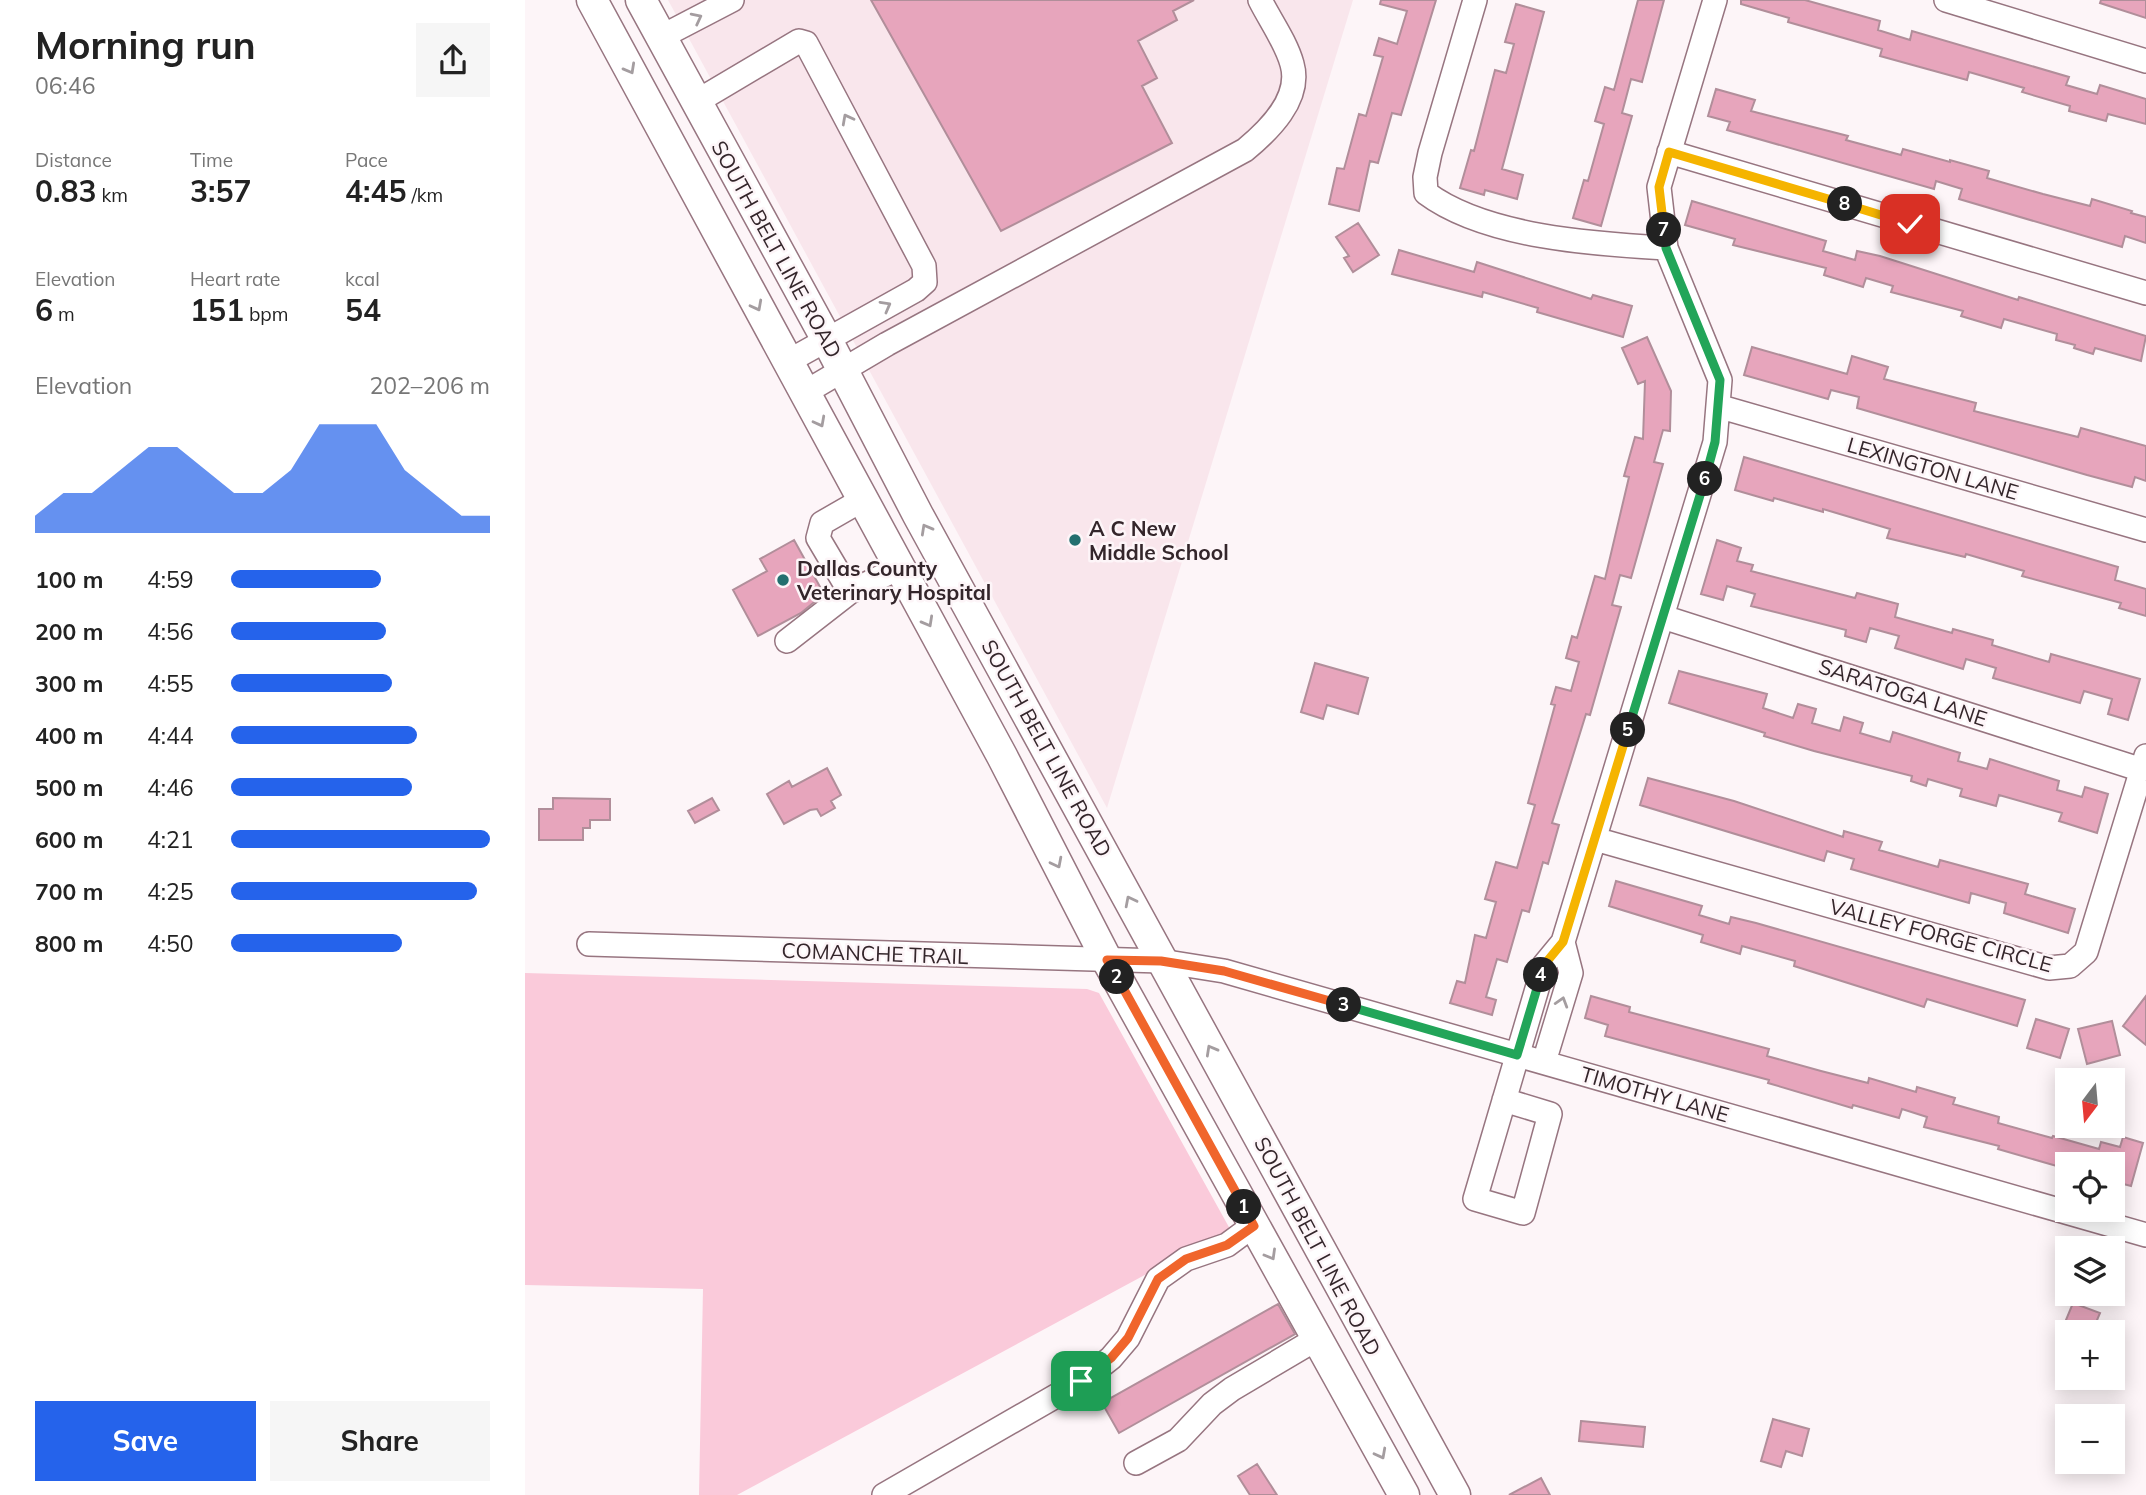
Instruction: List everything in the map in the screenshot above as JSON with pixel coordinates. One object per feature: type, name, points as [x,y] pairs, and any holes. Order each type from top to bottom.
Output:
[{"type":"main road","name":"SOUTH BELT LINE ROAD","points":[[641,0],[1161,961],[1455,1495]]},
{"type":"main road","name":"SOUTH BELT LINE ROAD","points":[[595,5],[1107,960],[1404,1495]]},
{"type":"main road","points":[[595,5],[616,22],[661,37]]},
{"type":"main road","points":[[668,139],[684,112],[697,102]]},
{"type":"street","points":[[661,37],[732,0]]},
{"type":"street","points":[[804,393],[1245,150],[1268,131],[1281,114],[1292,85],[1293,65],[1260,0]]},
{"type":"street","points":[[1475,0],[1430,153],[1425,177],[1426,193],[1446,208],[1524,230],[1607,245],[1666,248]]},
{"type":"street","points":[[1504,1100],[1550,1114],[1523,1213],[1475,1199],[1517,1055],[1544,965],[1563,942],[1715,442],[1720,407],[1720,380],[1666,248],[1659,187],[1716,0]]},
{"type":"street","points":[[1947,0],[2146,61]]},
{"type":"street","points":[[697,102],[799,41],[806,43],[924,266],[925,282],[916,290],[787,362]]},
{"type":"street","points":[[1669,152],[2146,293]]},
{"type":"street","name":"LEXINGTON LANE","points":[[1720,407],[2146,530]]},
{"type":"street","points":[[850,592],[818,538],[821,523],[862,499]]},
{"type":"street","points":[[787,641],[850,592],[899,568]]},
{"type":"street","name":"SARATOGA LANE","points":[[1663,617],[2144,763]]},
{"type":"street","name":"VALLEY FORGE CIRCLE","points":[[1595,839],[2049,968],[2070,966],[2085,952],[2144,763]]},
{"type":"street","points":[[1544,1062],[1571,973],[1563,942]]},
{"type":"street","name":"COMANCHE TRAIL","points":[[589,944],[1161,961]]},
{"type":"street","name":"TIMOTHY LANE","points":[[1161,961],[1224,971],[2146,1235]]},
{"type":"street","points":[[884,1495],[1081,1381],[1111,1358],[1128,1338],[1158,1279],[1186,1259],[1227,1245],[1254,1226]]},
{"type":"street","points":[[1136,1463],[1178,1440],[1232,1389],[1318,1338]]},
{"type":"shaded area","name":"A C New Middle School","points":[[668,0],[1353,0],[1107,808]]},
{"type":"shaded area","points":[[525,973],[1087,989],[1099,993],[1230,1229],[737,1495],[699,1495],[703,1289],[525,1285]]},
{"type":"building","points":[[871,0],[1194,0],[1173,11],[1177,20],[1138,41],[1157,78],[1142,86],[1172,143],[1001,231]]},
{"type":"building","points":[[1381,0],[1436,0],[1401,115],[1392,113],[1378,163],[1370,161],[1359,211],[1329,204],[1337,168],[1344,169],[1359,114],[1366,116],[1383,57],[1374,55],[1379,38],[1397,44],[1407,11],[1380,4]]},
{"type":"building","points":[[1638,0],[1664,0],[1642,82],[1631,79],[1622,113],[1632,116],[1601,226],[1573,218],[1584,180],[1588,181],[1604,124],[1595,121],[1605,87],[1614,90]]},
{"type":"building","points":[[1741,0],[1805,0],[1880,21],[1878,30],[1910,40],[1912,31],[2069,77],[2066,85],[2097,94],[2100,85],[2146,99],[2146,124],[2108,114],[2106,121],[2069,111],[2070,106],[2022,92],[2024,88],[1969,72],[1967,80],[1880,56],[1882,49],[1788,22],[1789,18],[1741,4]]},
{"type":"building","points":[[2101,0],[2146,0],[2146,18],[2100,3]]},
{"type":"building","points":[[1516,4],[1544,12],[1502,169],[1523,175],[1517,199],[1485,190],[1484,195],[1460,188],[1471,150],[1474,151],[1495,70],[1506,73],[1514,44],[1505,42]]},
{"type":"building","points":[[1716,89],[1755,100],[1751,111],[1848,136],[1846,140],[1901,155],[1903,149],[1950,160],[1989,171],[1987,178],[2043,194],[2090,206],[2092,199],[2132,211],[2131,213],[2146,217],[2146,243],[2125,236],[2122,247],[1959,199],[1962,189],[1936,181],[1934,189],[1727,130],[1730,122],[1708,116]]},
{"type":"building","points":[[1692,201],[1826,241],[1823,251],[1855,260],[1857,251],[1880,256],[2018,300],[2019,297],[2146,336],[2141,361],[2095,348],[2093,354],[2056,340],[2057,334],[2004,319],[2001,328],[1961,316],[1963,311],[1891,292],[1893,286],[1866,278],[1863,287],[1824,275],[1826,268],[1733,245],[1735,239],[1685,225]]},
{"type":"building","points":[[1358,223],[1379,255],[1353,272],[1344,258],[1349,256],[1336,237]]},
{"type":"building","points":[[1399,250],[1474,272],[1477,262],[1591,299],[1593,295],[1632,306],[1623,337],[1537,312],[1538,308],[1483,292],[1482,297],[1392,274]]},
{"type":"building","points":[[1647,337],[1671,391],[1670,431],[1663,430],[1654,462],[1663,464],[1631,578],[1620,575],[1612,605],[1621,607],[1590,715],[1586,714],[1552,823],[1559,825],[1548,864],[1543,862],[1529,912],[1522,910],[1507,962],[1497,959],[1486,997],[1496,1000],[1492,1015],[1450,1003],[1457,981],[1465,983],[1475,935],[1486,938],[1496,902],[1485,899],[1496,862],[1517,868],[1535,805],[1528,803],[1555,705],[1551,704],[1556,687],[1571,691],[1579,662],[1566,658],[1572,636],[1577,638],[1595,576],[1605,579],[1629,477],[1624,476],[1635,437],[1643,439],[1645,381],[1638,384],[1622,348]]},
{"type":"building","points":[[1752,347],[1847,374],[1852,356],[1888,367],[1884,379],[1976,403],[1974,411],[2078,437],[2081,428],[2146,446],[2146,481],[2135,477],[2132,487],[1857,408],[1859,397],[1831,390],[1828,399],[1744,375]]},
{"type":"building","points":[[1744,457],[2118,567],[2115,580],[2146,589],[2146,616],[2119,608],[2121,603],[2022,576],[2024,571],[1966,554],[1965,557],[1887,538],[1890,529],[1823,509],[1823,512],[1735,490]]},
{"type":"building","name":"Dallas County Veterinary Hospital","points":[[794,540],[824,594],[801,613],[758,636],[733,590],[767,571],[760,559]]},
{"type":"building","points":[[1717,540],[1741,548],[1737,561],[1753,565],[1751,571],[1855,598],[1857,593],[1898,604],[1895,617],[1952,633],[1953,629],[1993,640],[1992,645],[2049,662],[2051,654],[2140,679],[2128,720],[2108,714],[2112,699],[2084,691],[2080,703],[1993,678],[1996,668],[1966,659],[1963,669],[1895,648],[1899,636],[1870,628],[1866,642],[1845,636],[1846,630],[1751,606],[1755,594],[1727,586],[1723,600],[1701,594]]},
{"type":"building","points":[[1315,663],[1368,678],[1358,714],[1327,705],[1323,719],[1301,712]]},
{"type":"building","points":[[1679,671],[1767,694],[1763,708],[1793,718],[1798,704],[1816,709],[1812,723],[1840,731],[1844,717],[1863,723],[1860,733],[1890,742],[1893,732],[1960,753],[1958,761],[1987,769],[1990,759],[2059,781],[2057,790],[2082,797],[2085,787],[2108,794],[2097,833],[2059,821],[2062,813],[1999,795],[1996,806],[1960,796],[1962,789],[1928,779],[1926,786],[1911,781],[1912,776],[1764,736],[1765,733],[1669,703]]},
{"type":"building","points":[[827,768],[841,795],[831,801],[835,808],[821,816],[817,809],[810,810],[784,824],[767,794],[789,781],[792,787]]},
{"type":"building","points":[[1648,778],[1734,801],[1843,837],[1844,831],[1882,842],[1879,850],[1938,867],[1940,860],[2028,884],[2025,894],[2075,909],[2068,933],[2004,913],[2006,903],[1971,893],[1969,903],[1851,869],[1854,859],[1827,851],[1824,861],[1640,805]]},
{"type":"building","points":[[553,798],[610,799],[610,820],[590,820],[590,828],[583,828],[583,840],[539,840],[539,809],[553,809]]},
{"type":"building","points":[[712,798],[719,810],[695,823],[688,811]]},
{"type":"building","points":[[1616,881],[1702,906],[1699,915],[1729,924],[1731,917],[1756,923],[2025,1000],[2017,1026],[1927,999],[1924,1007],[1794,966],[1795,961],[1742,946],[1740,954],[1701,942],[1703,935],[1609,906]]},
{"type":"building","points":[[1591,996],[1630,1007],[1629,1012],[1769,1049],[1767,1056],[1868,1083],[1869,1078],[1916,1092],[1917,1087],[1955,1098],[1953,1104],[1999,1117],[1998,1123],[2052,1138],[2053,1136],[2099,1149],[2101,1142],[2120,1147],[2125,1138],[2143,1143],[2131,1186],[2125,1184],[2125,1152],[2055,1152],[2055,1166],[1998,1149],[1999,1146],[1924,1127],[1927,1117],[1902,1109],[1899,1118],[1853,1105],[1852,1108],[1768,1083],[1769,1080],[1605,1036],[1608,1025],[1585,1018]]},
{"type":"building","points":[[2146,996],[2146,1045],[2123,1026]]},
{"type":"building","points":[[2036,1019],[2069,1029],[2060,1058],[2027,1048]]},
{"type":"building","points":[[2112,1021],[2120,1055],[2087,1064],[2078,1029]]},
{"type":"building","points":[[1278,1304],[1295,1334],[1119,1433],[1102,1403]]},
{"type":"building","points":[[2072,1306],[2081,1306],[2100,1313],[2097,1320],[2066,1320]]},
{"type":"building","points":[[1773,1419],[1809,1429],[1802,1456],[1786,1451],[1781,1467],[1761,1461]]},
{"type":"building","points":[[1581,1421],[1645,1427],[1643,1447],[1579,1441]]},
{"type":"building","points":[[1257,1464],[1277,1495],[1250,1495],[1238,1476]]},
{"type":"building","points":[[1541,1478],[1550,1495],[1509,1495]]},
{"type":"place","name":"A C New Middle School","points":[[1075,540]]},
{"type":"place","name":"Dallas County Veterinary Hospital","points":[[783,580]]},
{"type":"route","points":[[1081,1381],[1111,1358],[1128,1338],[1158,1279],[1186,1259],[1227,1245],[1254,1226],[1107,960],[1161,961],[1224,971],[1517,1055],[1544,965],[1563,942],[1715,442],[1720,407],[1720,380],[1666,248],[1659,187],[1669,152],[1910,224]]}]
